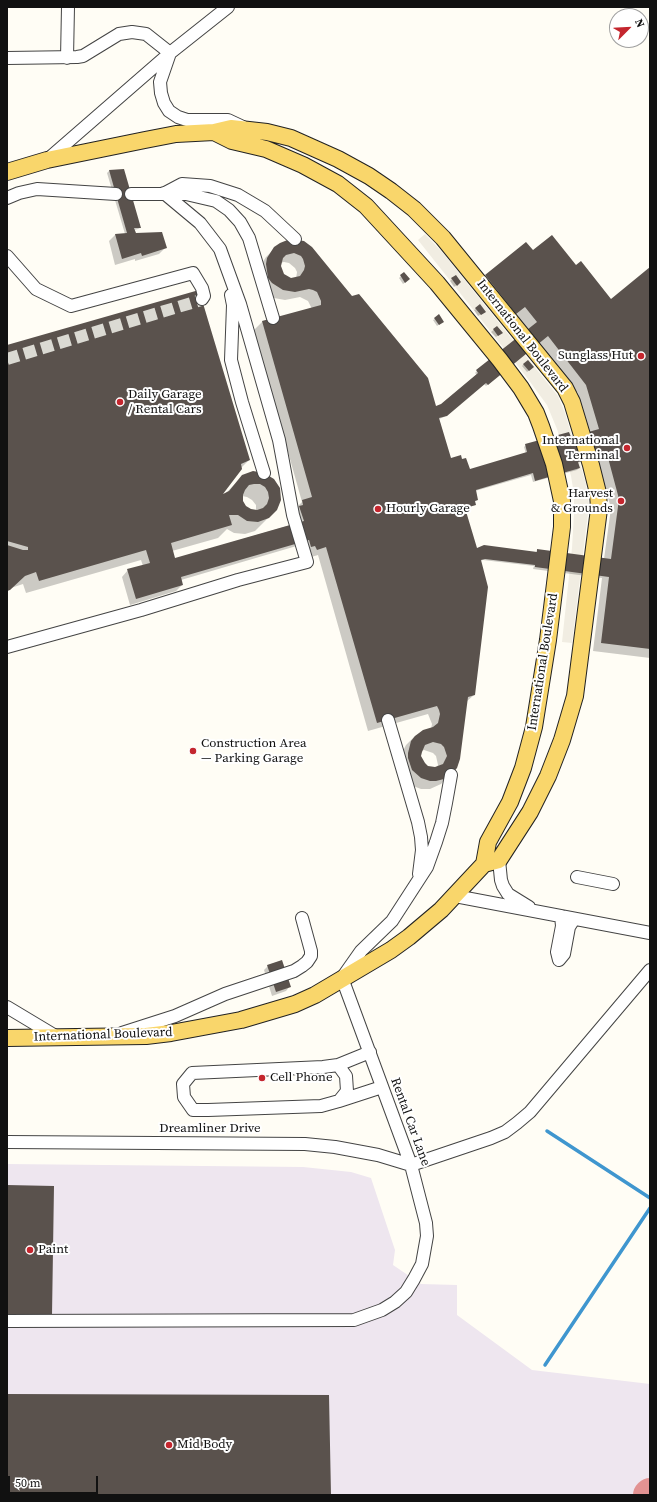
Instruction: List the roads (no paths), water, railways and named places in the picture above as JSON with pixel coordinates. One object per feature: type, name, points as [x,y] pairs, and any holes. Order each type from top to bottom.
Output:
[{"type":"main road","name":"International Boulevard","points":[[7,172],[47,160],[159,137],[199,132],[214,132],[231,128],[248,129],[280,135],[311,146],[369,176],[391,191],[414,210],[443,238],[468,267],[562,383],[572,402],[592,465],[599,502],[578,680],[575,696],[562,740],[548,776],[530,812],[499,860]]},
{"type":"main road","name":"International Boulevard","points":[[7,1038],[146,1036],[171,1033],[241,1020],[295,1004],[315,995],[391,950],[409,937],[455,896],[484,864],[488,842],[510,802],[527,754],[534,727],[549,632],[562,527],[562,501],[554,464],[544,432],[536,413],[500,360],[437,284],[366,206],[338,184],[303,165],[266,149],[232,141],[214,132]]},
{"type":"main road","points":[[484,864],[499,860]]},
{"type":"street","points":[[67,58],[68,7]]},
{"type":"street","points":[[47,160],[170,53],[228,7]]},
{"type":"street","points":[[7,58],[67,58],[83,56],[119,34],[132,32],[146,34],[170,53]]},
{"type":"street","points":[[170,53],[160,82],[162,98],[169,111],[178,117],[187,120],[228,120],[248,129]]},
{"type":"street","points":[[164,194],[182,184],[210,186],[238,195],[249,200],[265,211],[295,239]]},
{"type":"street","points":[[7,198],[19,193],[37,189],[116,194]]},
{"type":"street","points":[[131,194],[186,194],[208,198],[222,205],[234,215],[246,230],[250,238],[273,318]]},
{"type":"street","points":[[7,647],[141,610],[238,580],[307,562],[293,516],[279,440],[240,304],[220,249],[200,223],[164,194]]},
{"type":"street","points":[[220,249],[233,305],[231,360],[242,402],[264,473]]},
{"type":"street","points":[[7,256],[36,289],[71,306],[193,272],[202,288],[204,296],[202,299]]},
{"type":"street","points":[[388,720],[421,837],[421,863],[417,881]]},
{"type":"street","points":[[342,978],[361,951],[392,921],[427,867],[436,842],[446,803],[451,775]]},
{"type":"street","points":[[499,860],[501,880],[508,894],[537,912]]},
{"type":"street","points":[[577,877],[613,884]]},
{"type":"street","points":[[455,896],[650,933]]},
{"type":"street","points":[[561,916],[562,926],[557,952],[559,960],[564,954],[569,927],[574,919]]},
{"type":"street","points":[[113,1036],[176,1016],[225,994],[294,971],[307,962],[311,956],[302,918]]},
{"type":"street","points":[[411,1165],[491,1138],[505,1132],[517,1123],[530,1112],[650,970]]},
{"type":"street","name":"Rental Car Lane","points":[[7,1321],[354,1320],[382,1310],[406,1292],[422,1264],[427,1236],[422,1203],[411,1165],[342,978]]},
{"type":"street","points":[[7,1007],[57,1037]]},
{"type":"street","points":[[370,1052],[338,1065],[323,1067],[192,1073],[182,1084],[184,1097],[193,1110],[321,1106],[382,1086]]},
{"type":"street","points":[[338,1065],[346,1076],[347,1091],[339,1101]]},
{"type":"street","name":"Dreamliner Drive","points":[[7,1142],[305,1144],[335,1147],[378,1155],[411,1165]]},
{"type":"waterway","points":[[547,1131],[650,1198]]},
{"type":"waterway","points":[[545,1365],[650,1208]]},
{"type":"tunnel","points":[[7,359],[202,299]]},
{"type":"place","name":"Sunglass Hut","points":[[641,356]]},
{"type":"place","name":"Daily Garage / Rental Cars","points":[[120,402]]},
{"type":"place","name":"International Terminal","points":[[627,448]]},
{"type":"place","name":"Harvest & Grounds","points":[[621,501]]},
{"type":"place","name":"Hourly Garage","points":[[378,509]]},
{"type":"place","name":"Construction Area — Parking Garage","points":[[193,751]]},
{"type":"place","name":"Cell Phone","points":[[262,1078]]},
{"type":"place","name":"Paint","points":[[30,1250]]},
{"type":"place","name":"Mid Body","points":[[169,1445]]}]
